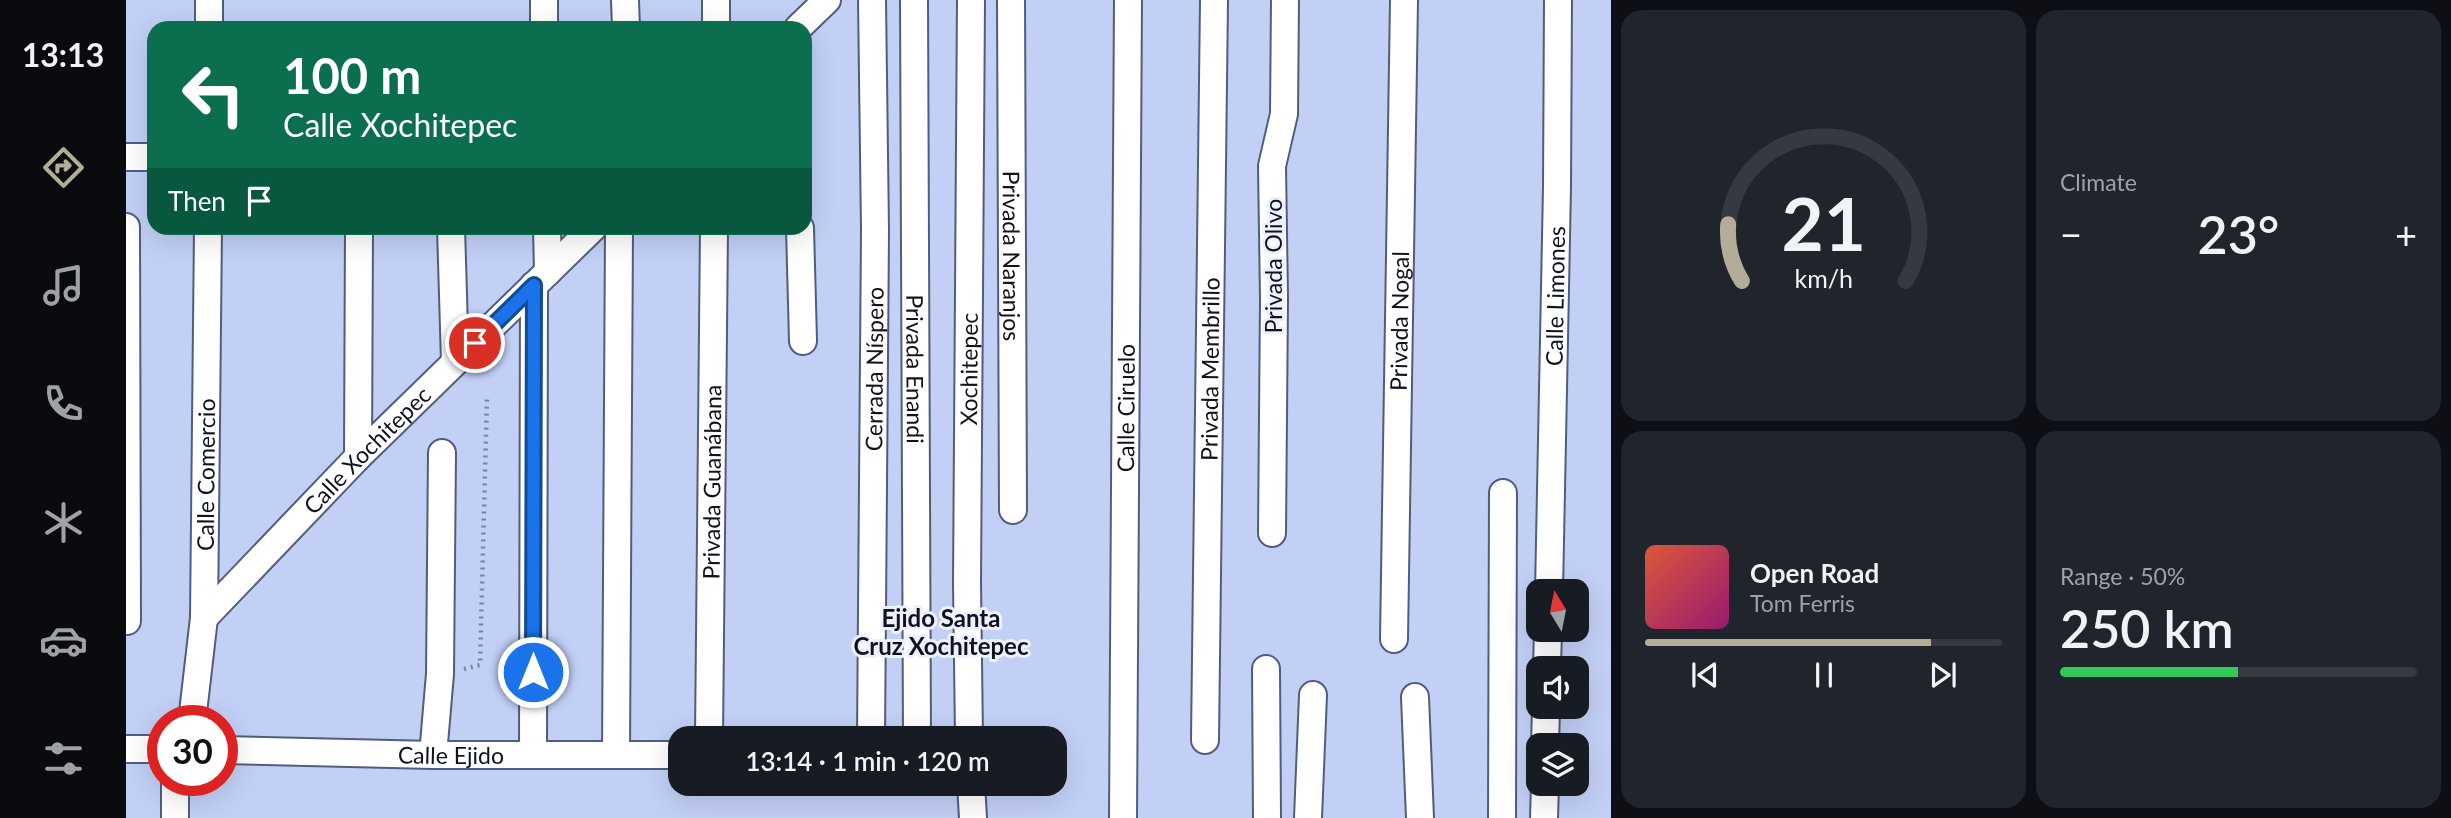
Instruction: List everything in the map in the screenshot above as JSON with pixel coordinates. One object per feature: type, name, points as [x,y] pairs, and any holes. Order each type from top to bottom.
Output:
[{"type":"street","points":[[209,0],[209,21]]},
{"type":"street","points":[[544,0],[544,21]]},
{"type":"street","points":[[625,0],[626,21]]},
{"type":"street","points":[[716,0],[716,21]]},
{"type":"street","points":[[795,0],[796,21]]},
{"type":"street","points":[[804,21],[827,0]]},
{"type":"street","name":"Cerrada Níspero","points":[[871,726],[875,230],[872,0]]},
{"type":"street","name":"Privada Enandi","points":[[914,0],[917,726]]},
{"type":"street","name":"Xochitepec","points":[[969,726],[967,583],[971,0]]},
{"type":"street","name":"Privada Naranjos","points":[[1011,0],[1013,510]]},
{"type":"street","name":"Calle Ciruelo","points":[[1123,818],[1128,0]]},
{"type":"street","name":"Privada Membrillo","points":[[1205,740],[1214,0]]},
{"type":"street","name":"Privada Olivo","points":[[1272,533],[1272,166],[1284,114],[1284,0]]},
{"type":"street","name":"Privada Nogal","points":[[1394,639],[1404,0]]},
{"type":"street","name":"Calle Limones","points":[[1549,579],[1558,0]]},
{"type":"street","points":[[126,157],[147,157]]},
{"type":"street","points":[[126,227],[127,621]]},
{"type":"street","name":"Calle Comercio","points":[[194,705],[204,618],[208,235]]},
{"type":"street","points":[[358,457],[359,235]]},
{"type":"street","points":[[451,235],[455,362]]},
{"type":"street","points":[[533,755],[541,278],[546,235]]},
{"type":"street","name":"Calle Xochitepec","points":[[204,618],[358,457],[586,235]]},
{"type":"street","points":[[616,755],[619,235]]},
{"type":"street","name":"Privada Guanábana","points":[[709,726],[714,235]]},
{"type":"street","points":[[800,235],[803,341]]},
{"type":"street","points":[[433,755],[439,674],[442,453]]},
{"type":"street","points":[[1502,818],[1503,493]]},
{"type":"street","points":[[1266,669],[1267,818]]},
{"type":"street","points":[[1308,818],[1313,695]]},
{"type":"street","points":[[1415,697],[1419,818]]},
{"type":"street","points":[[126,749],[147,749]]},
{"type":"street","name":"Calle Ejido","points":[[238,750],[433,755],[668,755]]},
{"type":"street","points":[[174,796],[175,818]]},
{"type":"street","points":[[972,796],[973,818]]},
{"type":"street","points":[[1544,818],[1545,796]]},
{"type":"path","points":[[439,674],[480,665],[487,396]]},
{"type":"district","name":"Ejido Santa Cruz Xochitepec","points":[[941,631]]},
{"type":"route","points":[[475,343],[534,285],[533,672]]}]
